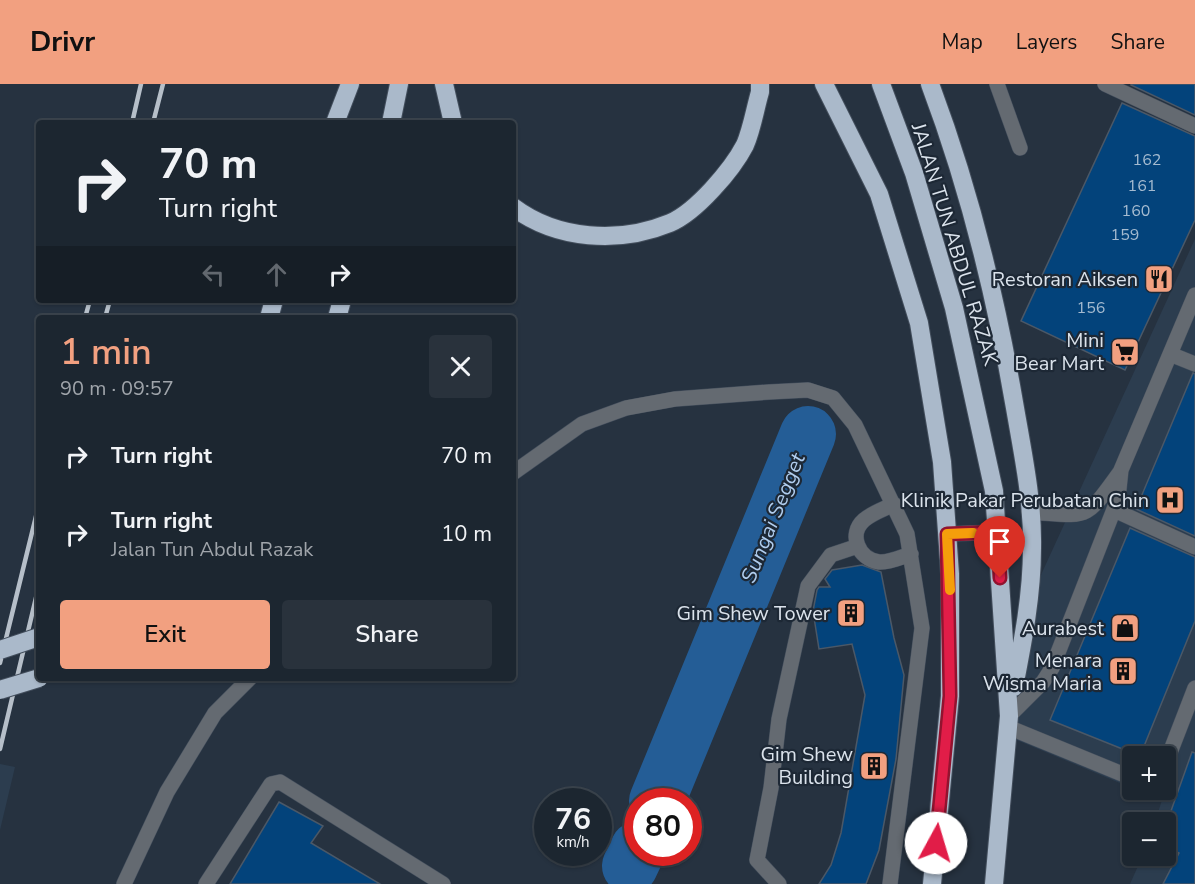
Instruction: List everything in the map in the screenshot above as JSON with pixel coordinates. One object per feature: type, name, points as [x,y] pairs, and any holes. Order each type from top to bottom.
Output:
[{"type":"highway","points":[[335,120],[350,84]]},
{"type":"highway","points":[[392,120],[399,84]]},
{"type":"highway","points":[[444,84],[452,120]]},
{"type":"highway","points":[[516,209],[526,216],[573,234],[623,237],[671,223],[715,188],[745,144],[760,92],[760,84]]},
{"type":"highway","points":[[824,84],[879,194],[919,323],[942,462],[947,534],[950,696],[932,884]]},
{"type":"highway","name":"JALAN TUN ABDUL RAZAK","points":[[881,84],[914,173],[954,308],[994,491],[1009,721],[994,884]]},
{"type":"highway","points":[[930,84],[957,156],[987,260],[1012,392],[1029,512],[1033,547],[1027,621],[1009,721]]},
{"type":"highway","points":[[0,650],[36,638]]},
{"type":"highway","points":[[0,690],[36,679]]},
{"type":"street","points":[[997,84],[1020,148]]},
{"type":"street","points":[[1104,84],[1195,126]]},
{"type":"street","points":[[1029,512],[1080,515],[1089,512],[1121,470],[1170,354],[1187,331],[1195,295]]},
{"type":"street","points":[[1170,354],[1195,364]]},
{"type":"street","points":[[516,471],[582,424],[626,408],[675,399],[808,390],[833,398],[855,425],[907,534],[922,628],[890,884]]},
{"type":"street","points":[[1121,470],[1118,499],[1052,668],[1043,682],[1009,721],[1122,773]]},
{"type":"street","points":[[894,504],[867,517],[861,523],[856,538],[858,546],[862,553],[876,561],[884,562],[911,554]]},
{"type":"street","points":[[1114,510],[1195,547]]},
{"type":"street","points":[[947,534],[998,532]]},
{"type":"street","points":[[779,884],[757,860],[771,788],[779,719],[808,586],[831,555],[858,546]]},
{"type":"street","points":[[124,884],[167,792],[215,713],[247,681]]},
{"type":"street","points":[[1173,746],[1195,688]]},
{"type":"street","points":[[206,884],[271,784],[280,782],[443,884]]},
{"type":"shaded area","points":[[1195,239],[1195,884],[1130,884],[1138,866],[1176,866],[1176,812],[1158,812],[1162,800],[1176,800],[1176,746],[1122,746],[1122,784],[1012,738],[1040,577]]},
{"type":"shaded area","points":[[0,764],[15,767],[0,830]]},
{"type":"building","points":[[1195,84],[1195,115],[1131,85]]},
{"type":"building","points":[[1122,103],[1195,136],[1195,220],[1125,370],[1021,321]]},
{"type":"building","points":[[1193,373],[1195,374],[1195,536],[1136,509]]},
{"type":"building","name":"Menara Wisma Maria","points":[[1130,528],[1195,557],[1195,621],[1144,746],[1122,746],[1122,749],[1050,720]]},
{"type":"building","name":"Gim Shew Building","points":[[862,565],[881,572],[904,675],[896,759],[879,850],[866,884],[819,884],[831,865],[841,833],[865,695],[852,644],[819,649],[813,611],[819,587],[830,587],[825,579],[832,570]]},
{"type":"building","points":[[1192,752],[1195,753],[1195,884],[1163,884],[1172,866],[1176,866],[1179,853],[1176,851],[1176,812],[1171,812]]},
{"type":"building","points":[[279,802],[323,826],[311,843],[380,884],[230,884]]},
{"type":"waterway","name":"Sungai Segget","points":[[662,788],[808,434]]},
{"type":"railway","points":[[133,120],[141,84]]},
{"type":"railway","points":[[154,120],[163,84]]},
{"type":"railway","points":[[86,315],[89,303]]},
{"type":"railway","points":[[106,315],[109,303]]},
{"type":"railway","points":[[0,663],[36,516]]},
{"type":"railway","points":[[0,749],[36,598]]},
{"type":"slow traffic","points":[[950,590],[947,534],[973,533]]},
{"type":"place","name":"Restoran Aiksen","points":[[1159,279]]},
{"type":"place","name":"Mini Bear Mart","points":[[1125,352]]},
{"type":"place","name":"Klinik Pakar Perubatan Chin","points":[[1170,500]]},
{"type":"place","name":"Gim Shew Tower","points":[[851,613]]},
{"type":"place","name":"Aurabest","points":[[1125,628]]},
{"type":"place","name":"Menara Wisma Maria","points":[[1123,671]]},
{"type":"place","name":"Gim Shew Building","points":[[874,766]]},
{"type":"route","points":[[936,843],[950,696],[950,574],[947,534],[998,532],[1000,578]]}]
